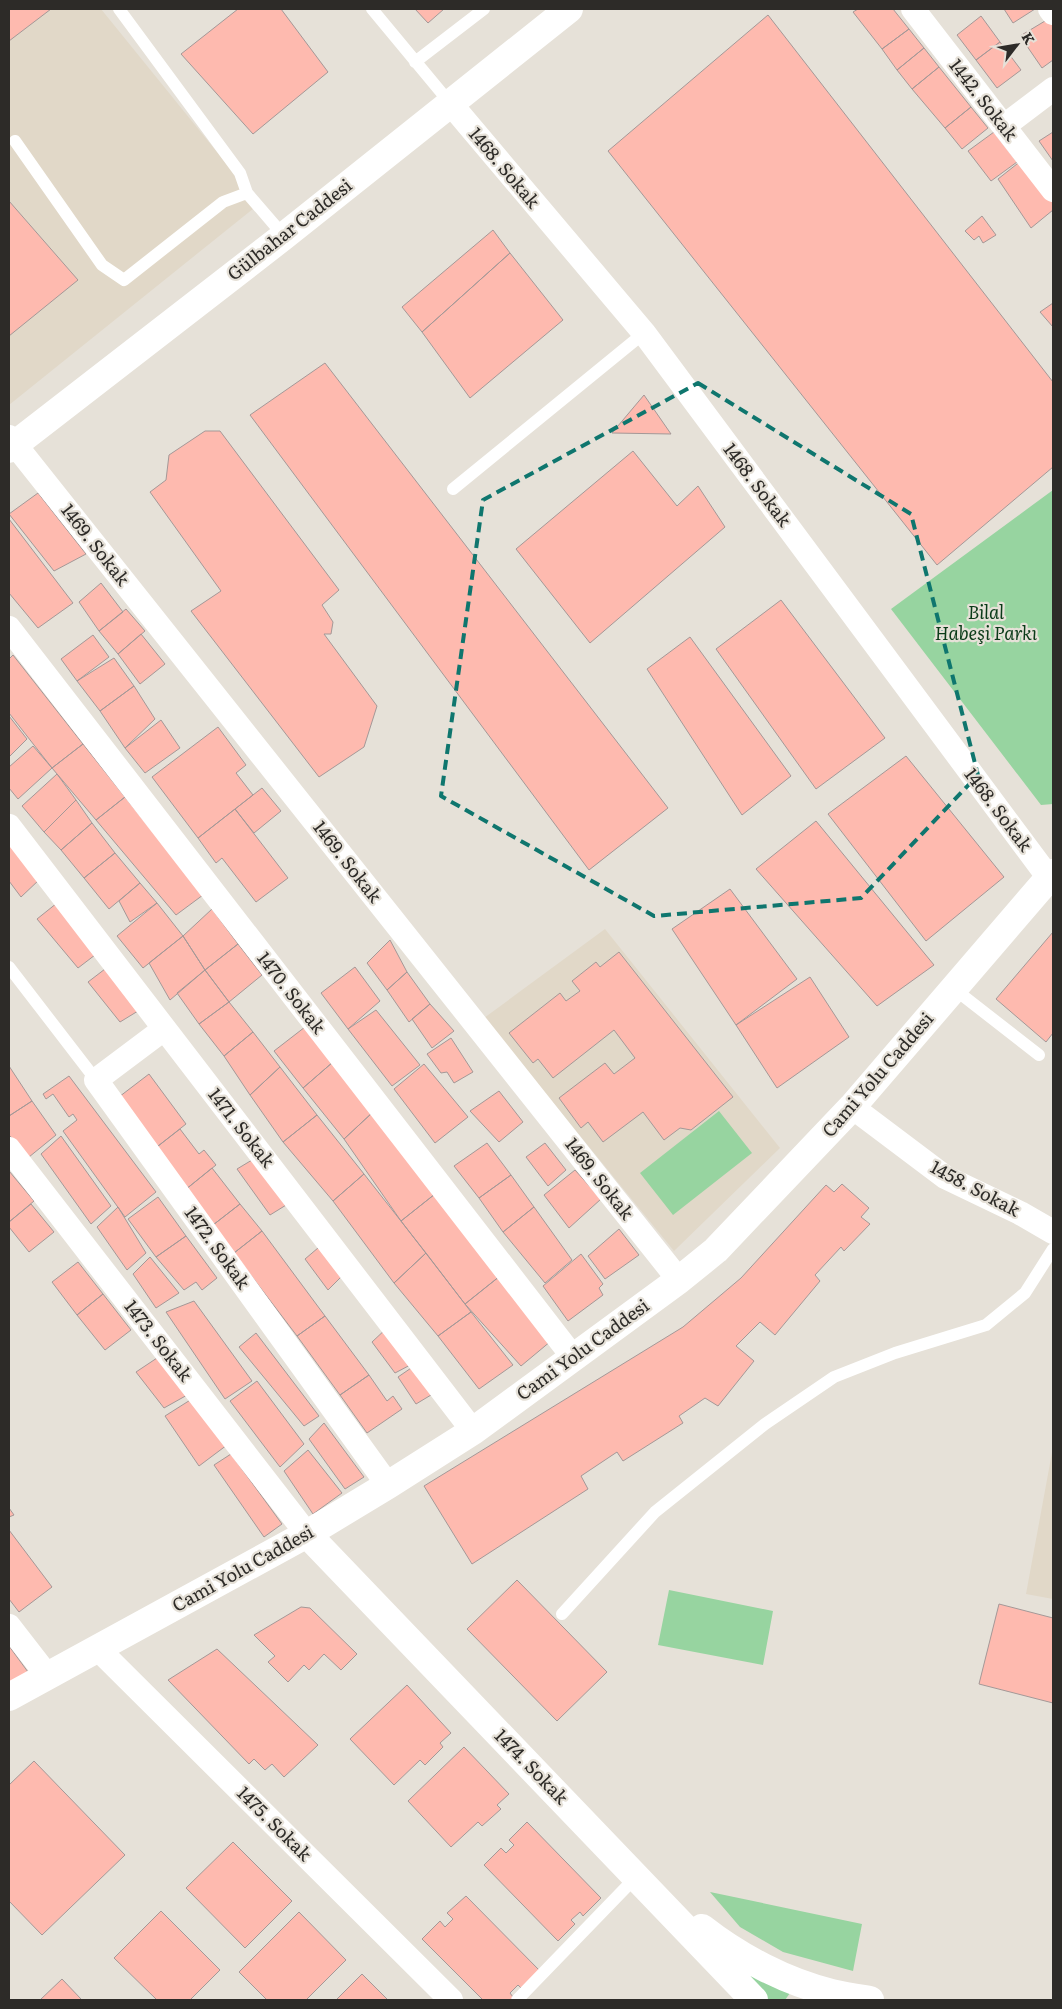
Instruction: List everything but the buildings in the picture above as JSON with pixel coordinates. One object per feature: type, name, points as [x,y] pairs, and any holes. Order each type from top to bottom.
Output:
[{"type":"street","name":"Gülbahar Caddesi","points":[[11,444],[284,236],[568,9]]},
{"type":"street","name":"1442. Sokak","points":[[913,9],[1053,190]]},
{"type":"street","points":[[1050,9],[1053,13]]},
{"type":"street","points":[[1004,126],[1053,89]]},
{"type":"street","name":"1468. Sokak","points":[[450,103],[644,333],[1051,876]]},
{"type":"street","name":"1469. Sokak","points":[[11,444],[679,1280]]},
{"type":"street","name":"1470. Sokak","points":[[9,628],[573,1358]]},
{"type":"street","name":"1471. Sokak","points":[[9,826],[473,1431]]},
{"type":"street","name":"Cami Yolu Caddesi","points":[[9,1697],[307,1534],[388,1485],[473,1431],[679,1280],[716,1250],[852,1107],[1051,876]]},
{"type":"street","points":[[96,1080],[164,1029]]},
{"type":"street","name":"1472. Sokak","points":[[96,1080],[388,1485]]},
{"type":"street","name":"1458. Sokak","points":[[852,1107],[945,1177],[1020,1212],[1053,1232]]},
{"type":"street","name":"1473. Sokak","points":[[9,1149],[307,1534]]},
{"type":"street","name":"1474. Sokak","points":[[307,1534],[754,2000]]},
{"type":"street","points":[[9,1626],[47,1675]]},
{"type":"street","name":"1475. Sokak","points":[[97,1648],[450,2000]]},
{"type":"street","points":[[636,1877],[725,1946],[784,1976],[837,1997],[870,2000]]},
{"type":"street","points":[[795,2000],[810,1991],[821,1990],[837,1997]]},
{"type":"lane","points":[[119,9],[240,173],[247,193],[284,236]]},
{"type":"lane","points":[[372,9],[450,103]]},
{"type":"lane","points":[[415,62],[484,9]]},
{"type":"lane","points":[[15,141],[102,266],[124,280],[223,202],[247,193]]},
{"type":"lane","points":[[453,489],[644,333]]},
{"type":"lane","points":[[9,966],[96,1080]]},
{"type":"lane","points":[[954,988],[1039,1055]]},
{"type":"lane","points":[[562,1614],[655,1512],[765,1424],[834,1377],[895,1353],[986,1325],[1025,1293],[1053,1249]]},
{"type":"lane","points":[[517,2000],[636,1877]]},
{"type":"highlighted area","points":[[698,383],[911,514],[978,775],[861,898],[654,916],[441,796],[483,500]]},
{"type":"shaded area","points":[[9,9],[101,9],[259,204],[9,405]]},
{"type":"shaded area","points":[[605,929],[780,1148],[674,1251],[484,1018]]},
{"type":"shaded area","points":[[1053,1447],[1053,1599],[1026,1594]]},
{"type":"green space","name":"Bilal Habeşi Parkı","points":[[1053,490],[1053,804],[1041,805],[891,609]]},
{"type":"green space","points":[[719,1111],[752,1153],[673,1215],[640,1173]]},
{"type":"green space","points":[[669,1590],[773,1611],[763,1665],[658,1645]]},
{"type":"green space","points":[[710,1892],[862,1924],[853,1971],[783,1952],[740,1927]]},
{"type":"green space","points":[[729,1964],[790,1993],[785,2000],[766,2000]]}]
